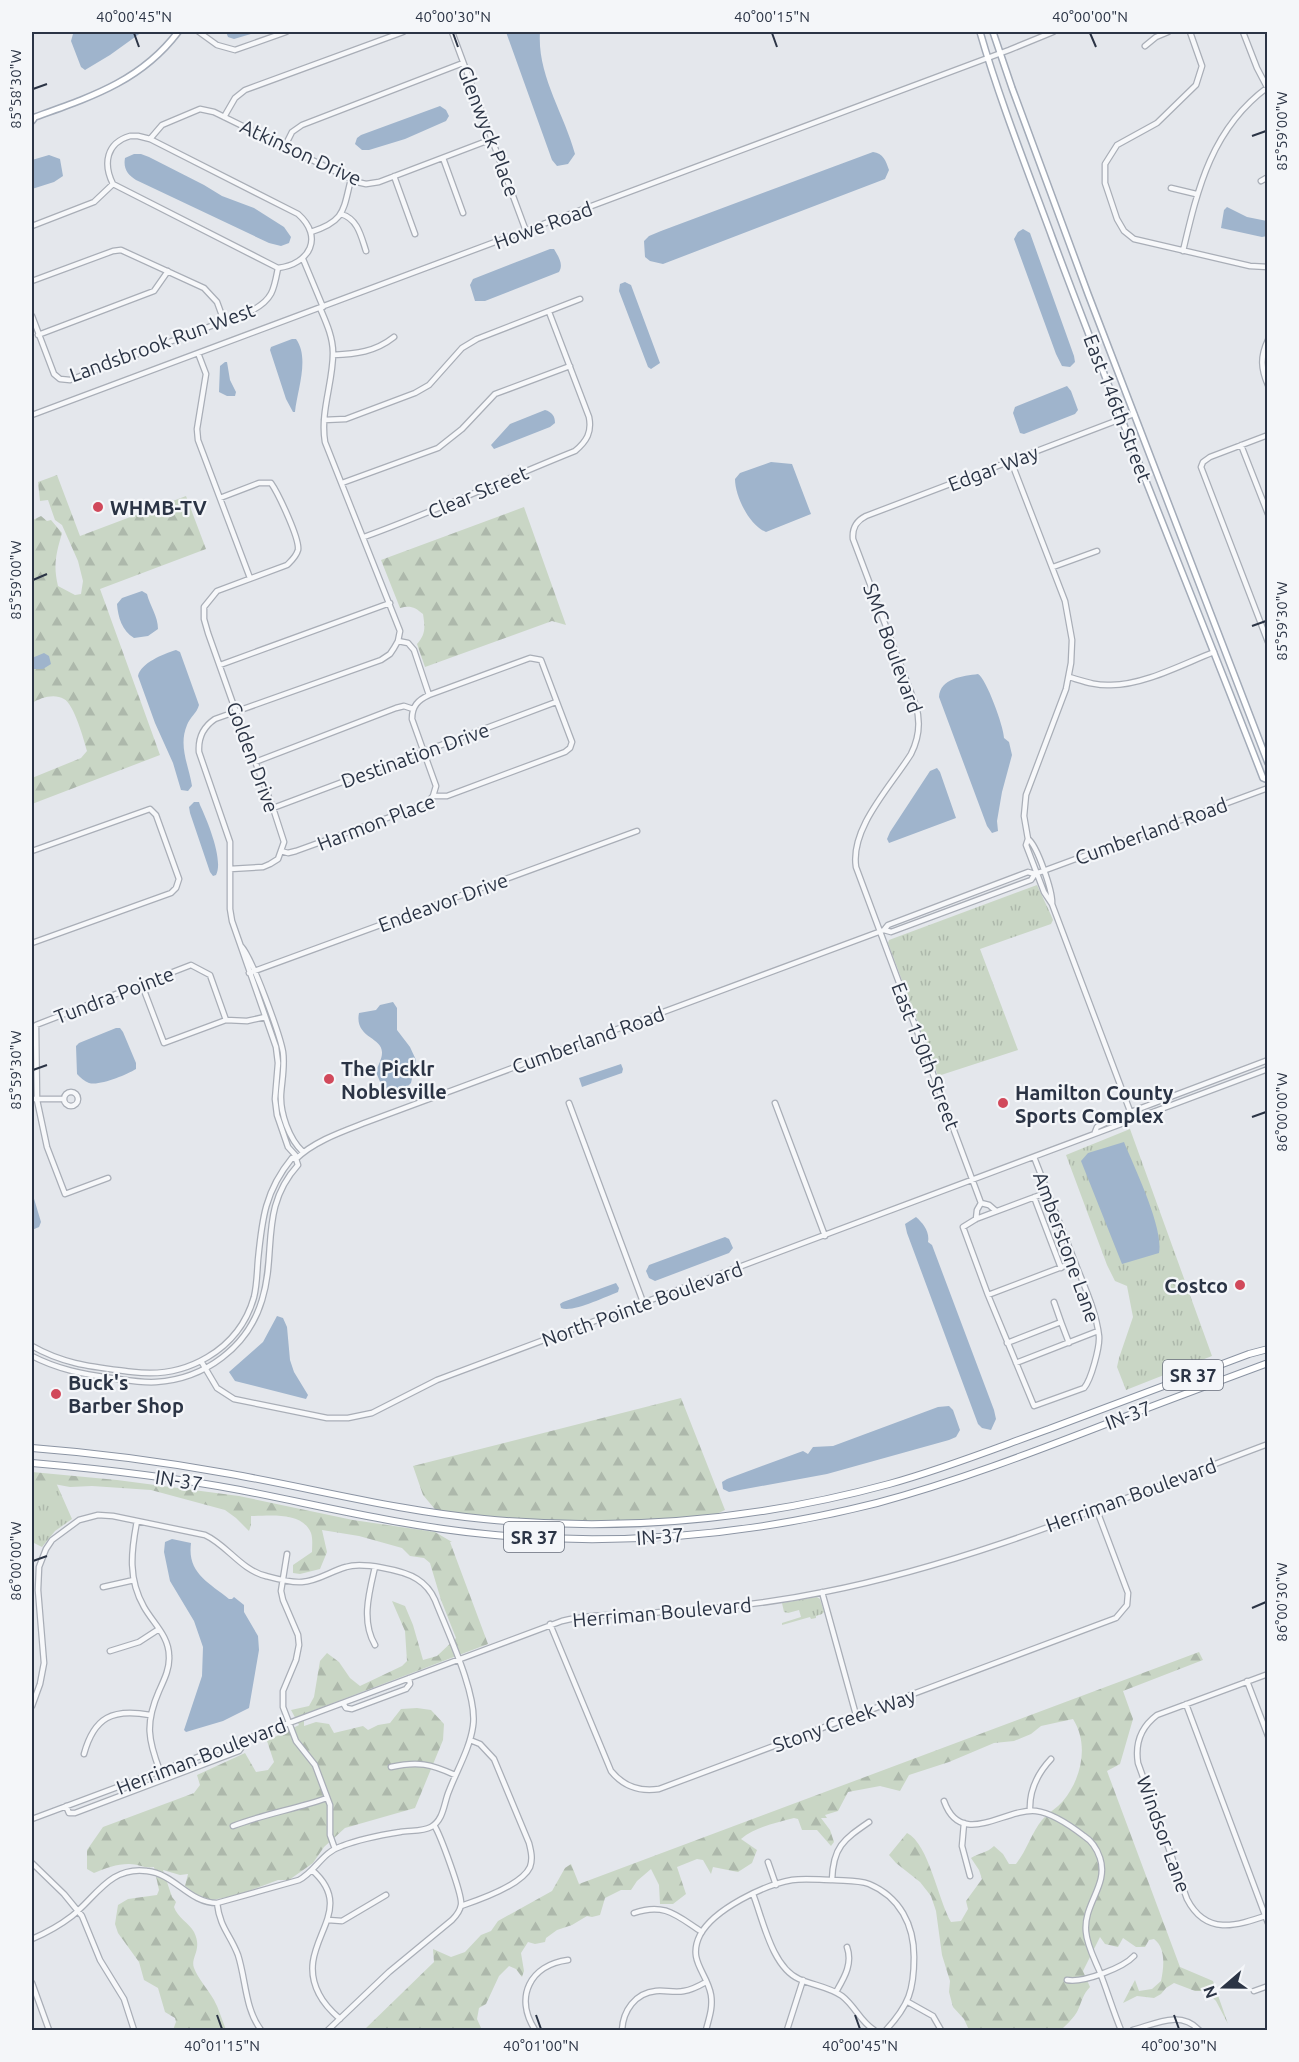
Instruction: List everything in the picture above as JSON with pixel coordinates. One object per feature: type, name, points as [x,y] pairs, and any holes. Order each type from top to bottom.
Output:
[{"type":"highway","name":"IN-37","points":[[32,1448],[199,1468],[392,1506],[462,1517],[577,1524],[679,1521],[791,1506],[902,1480],[985,1453],[1268,1348]]},
{"type":"highway","name":"IN-37","points":[[32,1463],[178,1480],[384,1520],[461,1532],[548,1538],[667,1537],[798,1520],[914,1492],[1032,1453],[1268,1363]]},
{"type":"main road","points":[[33,118],[99,94],[121,82],[151,61],[178,32]]},
{"type":"main road","name":"East 146th Street","points":[[980,32],[1062,262],[1122,418],[1263,778],[1268,780]]},
{"type":"main road","name":"East 146th Street","points":[[993,32],[1082,280],[1268,763]]},
{"type":"street","points":[[199,32],[217,45],[234,50],[286,32]]},
{"type":"street","points":[[224,117],[236,98],[245,90],[403,32]]},
{"type":"street","name":"Glenwyck Place","points":[[452,32],[526,231]]},
{"type":"street","name":"Howe Road","points":[[32,415],[1053,32]]},
{"type":"street","points":[[1145,46],[1156,37],[1168,32]]},
{"type":"street","points":[[1190,32],[1202,66],[1196,85],[1157,123],[1117,145],[1108,157],[1104,177],[1120,225],[1134,239],[1250,266],[1268,267]]},
{"type":"street","points":[[1183,251],[1196,194],[1223,133],[1242,108],[1267,88],[1243,32]]},
{"type":"street","points":[[285,146],[292,132],[302,125],[463,63]]},
{"type":"street","name":"Atkinson Drive","points":[[150,140],[162,124],[200,109],[207,109],[351,179],[366,184],[394,176],[492,139]]},
{"type":"street","points":[[138,136],[150,140],[298,214],[308,222],[311,232],[312,242],[303,259],[288,267],[278,268],[113,184],[108,175],[107,158],[111,148],[123,138],[138,136]]},
{"type":"street","points":[[443,158],[463,213]]},
{"type":"street","points":[[394,176],[415,234]]},
{"type":"street","points":[[1261,181],[1268,177]]},
{"type":"street","points":[[311,232],[334,223],[341,214],[351,179]]},
{"type":"street","points":[[32,226],[94,202],[113,184]]},
{"type":"street","points":[[1171,188],[1196,194]]},
{"type":"street","points":[[341,214],[347,216],[357,227],[366,251]]},
{"type":"street","points":[[32,281],[121,250],[209,292],[217,302],[224,321]]},
{"type":"street","points":[[297,1158],[288,1147],[277,1115],[274,1099],[278,1057],[246,950],[241,946],[231,915],[230,842],[199,752],[198,742],[208,724],[381,660],[390,654],[398,641],[400,631],[390,603],[326,442],[324,420],[333,355],[330,333],[303,259]]},
{"type":"street","name":"Landsbrook Run West","points":[[38,335],[57,377],[70,380],[253,310],[269,300],[278,268]]},
{"type":"street","points":[[32,316],[38,335],[154,291],[168,271]]},
{"type":"street","points":[[324,420],[346,419],[415,393],[429,385],[462,348],[477,339],[580,299]]},
{"type":"street","points":[[342,483],[438,448],[462,429],[495,394],[570,366],[549,312]]},
{"type":"street","points":[[333,355],[360,354],[384,345],[394,337]]},
{"type":"street","points":[[1268,340],[1263,349],[1262,364],[1268,386]]},
{"type":"street","points":[[198,353],[206,374],[197,429],[198,440],[250,578],[287,565],[296,557],[299,546],[279,493],[271,483],[259,483],[220,498]]},
{"type":"street","name":"Clear Street","points":[[364,537],[417,518],[494,483],[576,451],[587,439],[591,427],[570,366]]},
{"type":"street","name":"Edgar Way","points":[[855,525],[863,518],[1134,414]]},
{"type":"street","points":[[1268,435],[1211,457],[1203,462],[1202,471],[1268,642]]},
{"type":"street","points":[[1241,445],[1268,513]]},
{"type":"street","points":[[1011,461],[1053,567],[1071,624],[1072,657],[1069,677],[1026,795],[1024,823],[1028,839],[1026,845],[1036,874],[1052,904],[1133,1119]]},
{"type":"street","name":"SMC Boulevard","points":[[855,525],[853,539],[919,719],[918,735],[912,754],[866,822],[857,841],[855,856],[858,873],[882,931]]},
{"type":"street","points":[[1053,567],[1098,550]]},
{"type":"street","name":"Golden Drive","points":[[250,578],[217,591],[204,607],[204,619],[236,712],[273,808],[284,842],[281,851]]},
{"type":"street","points":[[220,665],[390,603]]},
{"type":"street","points":[[398,641],[408,643],[414,650],[429,695]]},
{"type":"street","points":[[1069,677],[1101,685],[1124,684],[1144,679],[1214,652]]},
{"type":"street","points":[[434,796],[435,782],[412,719],[413,709],[418,702],[429,695],[530,658],[541,660],[556,702]]},
{"type":"street","name":"Harmon Place","points":[[281,851],[296,851],[426,804],[434,796],[447,796],[565,752],[570,748],[572,742],[556,702]]},
{"type":"street","name":"Destination Drive","points":[[273,808],[556,702]]},
{"type":"street","points":[[255,762],[396,708],[404,706],[413,709]]},
{"type":"street","name":"Cumberland Road","points":[[32,1346],[70,1363],[140,1373],[165,1373],[180,1370],[201,1361],[235,1334],[247,1315],[256,1285],[261,1223],[265,1204],[281,1173],[292,1158],[297,1158],[303,1152],[368,1122],[882,931],[888,925],[1028,872],[1036,874],[1268,788]]},
{"type":"street","points":[[32,851],[147,809],[153,810],[179,879],[174,891],[32,943]]},
{"type":"street","name":"Endeavor Drive","points":[[252,972],[637,831]]},
{"type":"street","points":[[1028,839],[1032,842],[1043,871],[1052,896],[1052,904]]},
{"type":"street","points":[[230,869],[262,867],[278,859],[281,851]]},
{"type":"street","name":"East 150th Street","points":[[882,931],[981,1203]]},
{"type":"street","name":"Tundra Pointe","points":[[34,1100],[36,1025],[191,965],[210,975],[226,1020]]},
{"type":"street","points":[[252,972],[283,1051],[281,1101],[283,1113],[293,1141],[303,1152]]},
{"type":"street","points":[[142,985],[164,1043],[226,1020],[247,1021],[265,1017]]},
{"type":"street","name":"North Pointe Boulevard","points":[[1095,1132],[1097,1127],[1130,1112],[1268,1060]]},
{"type":"street","name":"North Pointe Boulevard","points":[[201,1361],[217,1388],[234,1399],[318,1417],[348,1418],[372,1413],[437,1380],[1268,1069]]},
{"type":"street","points":[[63,1099],[34,1100],[47,1147],[65,1194],[108,1178]]},
{"type":"street","points":[[569,1103],[644,1302]]},
{"type":"street","points":[[775,1103],[825,1236]]},
{"type":"street","name":"Amberstone Lane","points":[[1016,1363],[1034,1406],[1086,1386],[1099,1344],[1091,1304],[1034,1157]]},
{"type":"street","name":"Cumberland Road","points":[[32,1356],[49,1365],[75,1373],[145,1382],[172,1380],[205,1369],[231,1350],[243,1337],[256,1316],[265,1289],[273,1213],[282,1188],[298,1165],[297,1158]]},
{"type":"street","points":[[1048,1192],[976,1219],[965,1224],[963,1230],[1016,1363],[1098,1331]]},
{"type":"street","name":"Amberstone Lane","points":[[1034,1197],[1061,1268]]},
{"type":"street","points":[[976,1219],[981,1203],[989,1205],[996,1211]]},
{"type":"street","points":[[988,1295],[1075,1262]]},
{"type":"street","points":[[1053,1302],[1069,1343]]},
{"type":"street","points":[[1007,1343],[1061,1322]]},
{"type":"street","name":"Herriman Boulevard","points":[[32,1819],[550,1624],[587,1616],[697,1610],[755,1604],[822,1593],[915,1570],[960,1557],[1268,1444]]},
{"type":"street","name":"Stony Creek Way","points":[[550,1624],[611,1771],[620,1780],[638,1789],[658,1789],[1119,1616],[1126,1605],[1128,1593],[1096,1508]]},
{"type":"street","points":[[32,1706],[44,1663],[38,1590],[39,1567],[52,1540],[70,1525],[83,1518],[98,1515],[205,1535],[252,1571],[265,1576],[308,1581],[348,1566],[360,1565],[412,1576],[426,1586],[435,1600],[473,1703],[474,1722],[470,1740],[441,1815],[434,1825],[423,1830],[398,1832],[334,1849],[321,1858],[306,1876],[217,1903],[196,1898],[172,1880],[154,1872],[132,1870],[108,1880],[59,1926],[32,1939]]},
{"type":"street","points":[[137,1521],[131,1553],[134,1580],[144,1607],[167,1643],[169,1665],[150,1715],[148,1728],[150,1743],[160,1771]]},
{"type":"street","points":[[286,1554],[282,1596],[296,1628],[299,1646],[284,1691],[283,1707],[297,1743],[314,1762],[327,1798],[331,1812],[330,1835],[334,1849]]},
{"type":"street","points":[[375,1567],[367,1613],[370,1636],[375,1645]]},
{"type":"street","points":[[103,1587],[134,1580]]},
{"type":"street","points":[[32,1591],[38,1590]]},
{"type":"street","points":[[822,1593],[856,1715]]},
{"type":"street","points":[[110,1651],[139,1642],[159,1629]]},
{"type":"street","name":"Windsor Lane","points":[[1266,1915],[1235,1926],[1214,1924],[1194,1910],[1183,1888],[1138,1764],[1137,1753],[1140,1735],[1147,1724],[1164,1712],[1268,1674]]},
{"type":"street","points":[[343,1703],[350,1710],[374,1701],[407,1688],[410,1683],[409,1678]]},
{"type":"street","points":[[1247,1682],[1268,1736]]},
{"type":"street","points":[[1186,1704],[1268,1923]]},
{"type":"street","points":[[84,1754],[93,1730],[110,1716],[126,1712],[150,1715]]},
{"type":"street","points":[[461,1906],[517,1881],[528,1870],[531,1857],[529,1843],[496,1764],[486,1749],[470,1740]]},
{"type":"street","points":[[66,1806],[72,1814],[239,1751],[242,1747],[240,1741]]},
{"type":"street","points":[[1030,1811],[1030,1797],[1037,1776],[1051,1759]]},
{"type":"street","points":[[392,1767],[417,1763],[432,1765],[455,1775]]},
{"type":"street","points":[[233,1826],[266,1814],[295,1809],[327,1798]]},
{"type":"street","points":[[944,1801],[954,1818],[964,1823],[986,1823],[1030,1811],[1049,1815],[1088,1839],[1098,1853],[1102,1876],[1088,1912],[1087,1937],[1121,2031]]},
{"type":"street","points":[[832,1880],[833,1862],[839,1847],[869,1822]]},
{"type":"street","points":[[964,1823],[962,1846],[970,1876]]},
{"type":"street","points":[[328,2031],[389,1972],[452,1920],[461,1906],[461,1898],[441,1838],[434,1825]]},
{"type":"street","points":[[768,1862],[777,1885]]},
{"type":"street","points":[[32,1863],[78,1910],[100,1960],[124,1999],[134,2031]]},
{"type":"street","points":[[312,1870],[325,1884],[330,1893],[331,1903],[328,1920],[316,1945],[312,1972],[320,1996],[340,2019]]},
{"type":"street","points":[[706,2031],[712,2004],[711,1993],[699,1969],[696,1957],[697,1942],[702,1932],[740,1899],[796,1880],[832,1880],[858,1882],[876,1888],[894,1901],[905,1916],[912,1934],[913,1986],[908,2002],[886,2031]]},
{"type":"street","points":[[753,1894],[778,1959],[790,1973],[836,1992],[848,2001],[864,2023],[874,2031]]},
{"type":"street","points":[[328,1920],[342,1921],[386,1895]]},
{"type":"street","points":[[217,1903],[221,1923],[237,1952],[252,2012],[261,2031]]},
{"type":"street","points":[[634,1913],[649,1908],[662,1909],[674,1913],[702,1932]]},
{"type":"street","points":[[836,1992],[849,1964],[847,1947]]},
{"type":"street","points":[[1067,1980],[1078,1981],[1123,1965],[1134,1956]]},
{"type":"street","points":[[535,2031],[530,2022],[526,2001],[531,1981],[549,1964],[568,1960]]},
{"type":"street","points":[[787,2031],[803,1980]]},
{"type":"street","points":[[622,2031],[627,2009],[641,1996],[657,1991],[685,1991],[706,1982]]},
{"type":"street","points":[[32,1983],[49,2031]]},
{"type":"street","points":[[1254,1991],[1268,1986]]},
{"type":"street","points":[[908,2002],[933,2016],[941,2031]]},
{"type":"street","points":[[1133,2031],[1173,2019],[1190,2022],[1199,2031]]},
{"type":"green space","points":[[57,475],[80,536],[186,496],[206,549],[100,589],[160,755],[32,804],[32,778],[81,758],[87,751],[68,702],[60,697],[52,696],[32,703],[33,520],[41,516],[47,521],[51,520],[62,533],[56,559],[58,586],[75,595],[81,594],[83,581],[78,561],[62,525],[55,520],[48,500],[40,501],[38,482]]},
{"type":"green space","points":[[524,507],[566,625],[552,621],[425,667],[417,644],[424,630],[423,614],[412,607],[400,608],[381,560]]},
{"type":"green space","points":[[1037,885],[1053,920],[1051,924],[980,949],[1018,1050],[938,1076],[888,943],[889,940]]},
{"type":"green space","points":[[1130,1129],[1212,1356],[1126,1390],[1117,1367],[1133,1317],[1127,1286],[1115,1281],[1107,1265],[1066,1155]]},
{"type":"green space","points":[[681,1398],[725,1510],[708,1518],[568,1524],[439,1514],[423,1495],[413,1466]]},
{"type":"green space","points":[[32,1472],[117,1480],[239,1496],[353,1520],[435,1532],[452,1542],[450,1542],[488,1644],[304,1714],[304,1726],[316,1722],[329,1724],[334,1733],[363,1726],[368,1730],[390,1723],[401,1709],[431,1710],[444,1724],[443,1740],[415,1808],[345,1828],[324,1847],[313,1863],[289,1880],[278,1880],[238,1895],[212,1900],[197,1895],[185,1886],[188,1874],[180,1875],[163,1870],[172,1897],[176,1902],[174,1907],[192,1929],[196,1938],[194,1968],[214,2000],[226,2030],[173,2030],[175,2018],[165,2012],[158,1988],[144,1980],[139,1962],[118,1933],[115,1924],[118,1905],[128,1899],[157,1895],[159,1890],[154,1867],[124,1864],[94,1873],[87,1869],[87,1850],[103,1827],[194,1793],[200,1785],[197,1775],[245,1753],[256,1772],[268,1770],[274,1762],[267,1741],[299,1725],[291,1710],[309,1706],[314,1697],[320,1661],[327,1653],[339,1662],[350,1678],[360,1686],[402,1666],[407,1661],[405,1631],[392,1601],[405,1606],[423,1660],[437,1656],[456,1638],[430,1563],[424,1558],[410,1556],[402,1548],[359,1536],[322,1530],[327,1552],[320,1569],[300,1574],[293,1573],[293,1565],[312,1552],[312,1543],[311,1533],[307,1526],[293,1518],[251,1516],[249,1531],[225,1510],[151,1490],[92,1486],[70,1487],[32,1480]]},
{"type":"green space","points":[[32,1477],[54,1478],[72,1519],[55,1531],[42,1547],[32,1542]]},
{"type":"green space","points":[[817,1597],[820,1599],[824,1612],[822,1614],[816,1618],[811,1619],[810,1617],[782,1625],[782,1623],[801,1617],[799,1610],[784,1612],[782,1603]]},
{"type":"green space","points":[[1199,1652],[1203,1660],[1123,1691],[1133,1719],[1120,1764],[1107,1771],[1180,1967],[1213,1981],[1228,2024],[1216,2001],[1206,1991],[1195,1991],[1174,1983],[1154,1998],[1137,1996],[1123,2003],[1135,1980],[1139,1991],[1152,1989],[1161,1981],[1163,1964],[1161,1947],[1154,1939],[1149,1940],[1145,1947],[1136,1947],[1123,1938],[1118,1947],[1105,1944],[1100,1937],[1083,1971],[1090,1987],[1076,2013],[1061,2030],[969,2030],[964,2019],[953,2007],[949,1992],[950,1981],[942,1955],[936,1911],[931,1896],[920,1882],[889,1855],[907,1833],[915,1839],[927,1860],[951,1922],[961,1921],[968,1909],[966,1901],[982,1879],[971,1858],[994,1846],[1009,1864],[1016,1864],[1044,1817],[1061,1804],[1070,1792],[1079,1772],[1082,1750],[1081,1739],[1073,1719],[1041,1726],[1031,1734],[1014,1741],[994,1743],[949,1762],[909,1775],[900,1791],[880,1786],[848,1792],[838,1811],[825,1815],[827,1818],[821,1818],[830,1830],[834,1842],[831,1846],[817,1830],[802,1830],[798,1819],[794,1818],[753,1831],[741,1839],[757,1850],[752,1863],[738,1872],[713,1867],[711,1874],[703,1860],[697,1859],[677,1867],[686,1894],[673,1904],[660,1904],[659,1885],[651,1869],[637,1881],[631,1890],[621,1890],[605,1898],[600,1915],[587,1916],[572,1925],[557,1930],[546,1938],[545,1942],[535,1944],[528,1942],[521,1953],[524,1971],[522,1977],[516,1969],[509,1966],[499,1976],[486,2004],[479,2008],[477,2019],[482,2030],[364,2030],[434,1962],[433,1949],[451,1957],[465,1952],[481,1935],[491,1931],[498,1921],[552,1891],[565,1868],[571,1864],[579,1884]]},
{"type":"water","points":[[79,32],[142,32],[85,70],[81,67],[71,41],[73,34]]},
{"type":"water","points":[[226,32],[258,32],[234,39],[228,37]]},
{"type":"water","points":[[506,32],[540,32],[540,48],[547,79],[575,154],[568,164],[557,166],[552,160]]},
{"type":"water","points":[[440,106],[449,116],[446,121],[405,139],[369,150],[362,150],[355,144],[361,135]]},
{"type":"water","points":[[873,152],[882,156],[887,164],[889,170],[885,179],[663,264],[650,261],[645,257],[644,241],[649,236]]},
{"type":"water","points":[[134,154],[149,157],[222,196],[254,208],[284,227],[291,237],[289,243],[281,246],[269,243],[136,180],[128,174],[125,168],[125,158]]},
{"type":"water","points":[[49,155],[60,159],[63,176],[54,182],[32,189],[32,160]]},
{"type":"water","points":[[1227,207],[1247,217],[1267,221],[1267,236],[1262,237],[1221,228],[1224,210]]},
{"type":"water","points":[[1023,229],[1030,233],[1074,356],[1075,362],[1070,367],[1062,366],[1056,354],[1014,239]]},
{"type":"water","points":[[554,249],[560,260],[559,272],[485,301],[475,301],[470,285],[473,279]]},
{"type":"water","points":[[625,282],[631,285],[660,363],[651,369],[648,367],[619,291],[620,284]]},
{"type":"water","points":[[296,339],[302,355],[302,375],[295,412],[286,399],[270,350],[271,347]]},
{"type":"water","points":[[227,362],[230,380],[236,392],[235,396],[227,396],[219,392],[220,366]]},
{"type":"water","points":[[1067,386],[1078,410],[1075,414],[1024,434],[1020,433],[1013,413],[1015,407]]},
{"type":"water","points":[[545,410],[554,418],[555,423],[550,427],[494,449],[491,445],[510,424]]},
{"type":"water","points":[[771,462],[792,464],[811,514],[766,532],[754,524],[744,510],[735,479],[740,473]]},
{"type":"water","points":[[142,591],[147,594],[158,629],[148,636],[134,638],[126,632],[121,623],[117,604],[122,598]]},
{"type":"water","points":[[176,650],[180,652],[199,705],[188,722],[185,733],[185,756],[192,786],[188,791],[181,790],[173,763],[138,676],[148,663]]},
{"type":"water","points":[[44,653],[49,656],[51,664],[43,669],[32,669],[32,658]]},
{"type":"water","points":[[978,674],[990,693],[1004,738],[1009,742],[1012,755],[1002,792],[997,821],[998,831],[992,833],[987,826],[939,697],[943,686],[953,679]]},
{"type":"water","points":[[937,768],[956,818],[889,843],[887,839],[890,832],[930,771]]},
{"type":"water","points":[[194,802],[199,802],[216,850],[218,868],[216,875],[213,876],[190,813],[189,807]]},
{"type":"water","points":[[393,1002],[397,1008],[397,1030],[410,1047],[416,1060],[411,1083],[407,1087],[390,1093],[383,1089],[376,1072],[382,1055],[381,1048],[361,1028],[359,1013],[376,1010],[380,1005]]},
{"type":"water","points":[[120,1028],[123,1032],[136,1063],[136,1069],[120,1077],[94,1084],[82,1079],[77,1074],[76,1046]]},
{"type":"water","points":[[621,1064],[622,1073],[582,1087],[579,1078]]},
{"type":"water","points":[[1124,1142],[1153,1213],[1159,1253],[1122,1264],[1081,1161],[1088,1153]]},
{"type":"water","points":[[32,1192],[41,1222],[39,1227],[32,1230]]},
{"type":"water","points":[[916,1217],[927,1231],[928,1242],[932,1245],[994,1410],[996,1419],[991,1430],[982,1428],[978,1424],[907,1233],[905,1224]]},
{"type":"water","points":[[725,1237],[729,1239],[733,1248],[729,1253],[655,1281],[649,1278],[646,1271],[649,1265]]},
{"type":"water","points":[[616,1283],[619,1288],[618,1292],[573,1308],[561,1308],[560,1304],[563,1302]]},
{"type":"water","points":[[277,1316],[283,1318],[287,1327],[290,1360],[294,1372],[308,1395],[306,1399],[235,1381],[229,1372],[263,1342]]},
{"type":"water","points":[[949,1406],[953,1410],[960,1430],[956,1437],[949,1440],[827,1474],[729,1492],[723,1489],[722,1482],[727,1479],[803,1451],[808,1454],[813,1447],[833,1446],[938,1407]]},
{"type":"water","points":[[172,1539],[191,1543],[192,1562],[201,1576],[229,1599],[234,1597],[244,1605],[244,1612],[258,1636],[259,1650],[249,1708],[223,1721],[186,1732],[184,1730],[202,1676],[203,1647],[194,1621],[170,1581],[164,1552],[165,1542]]},
{"type":"place","name":"WHMB-TV","points":[[98,507]]},
{"type":"place","name":"The Picklr Noblesville","points":[[329,1079]]},
{"type":"place","name":"Hamilton County Sports Complex","points":[[1003,1103]]},
{"type":"place","name":"Costco","points":[[1240,1285]]},
{"type":"place","name":"Buck's Barber Shop","points":[[56,1394]]}]
